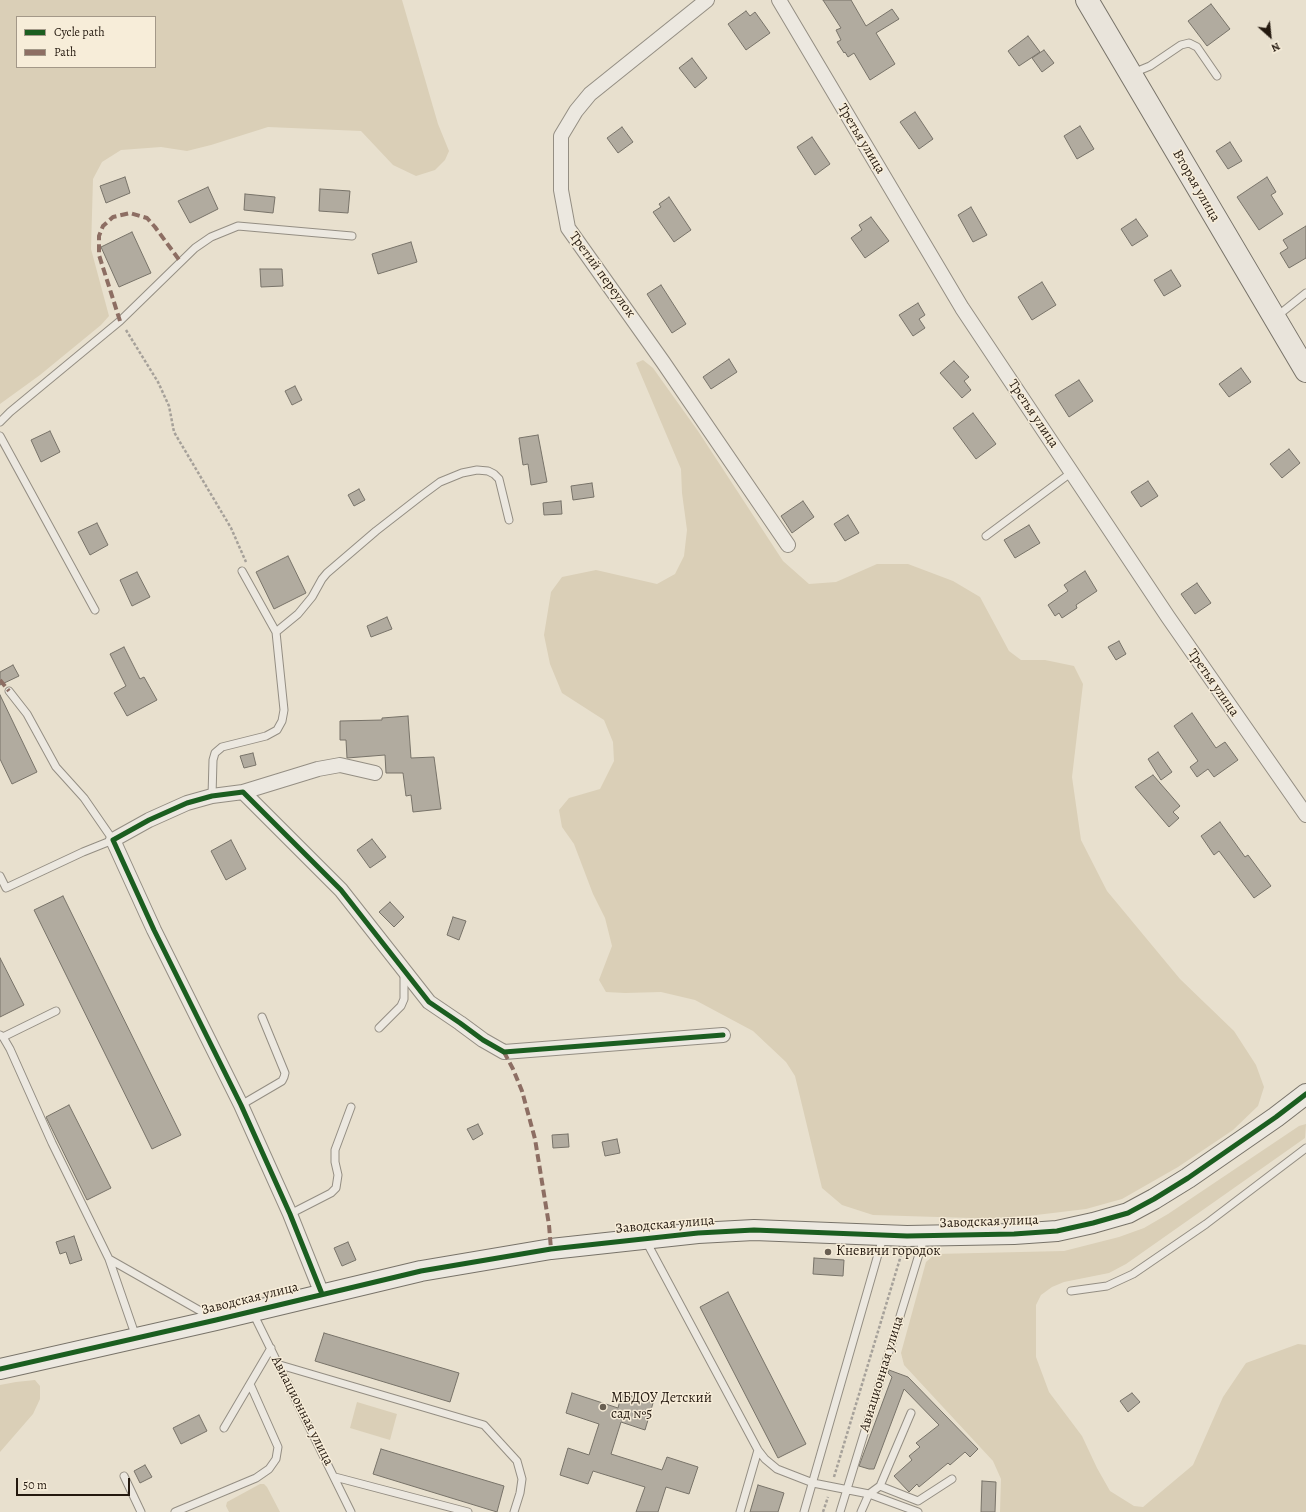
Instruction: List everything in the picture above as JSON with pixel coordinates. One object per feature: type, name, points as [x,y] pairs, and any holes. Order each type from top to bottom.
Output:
[{"type":"main road","name":"Вторая улица","points":[[1087,0],[1306,371]]},
{"type":"street","name":"Третий переулок","points":[[707,0],[590,94],[576,111],[561,136],[561,190],[568,228],[663,362],[788,545]]},
{"type":"street","name":"Третья улица","points":[[779,0],[962,308],[1168,617],[1306,815]]},
{"type":"street","points":[[322,1294],[290,1214],[241,1105],[154,930],[113,840],[156,817],[187,803],[212,796],[242,792],[318,769],[340,765],[375,773]]},
{"type":"street","points":[[242,792],[341,890],[429,1002],[483,1040],[504,1052],[723,1035]]},
{"type":"street","name":"Заводская улица","points":[[0,1369],[136,1339],[421,1271],[515,1254],[645,1238],[754,1230],[916,1236],[1014,1234],[1057,1231],[1128,1213],[1188,1178],[1276,1118],[1305,1096]]},
{"type":"lane","points":[[1131,74],[1150,66],[1181,45],[1189,43],[1197,47],[1217,76]]},
{"type":"lane","points":[[0,422],[10,412],[120,321],[195,248],[220,232],[238,226],[352,236]]},
{"type":"lane","points":[[1274,318],[1306,293]]},
{"type":"lane","points":[[0,436],[95,610]]},
{"type":"lane","points":[[276,632],[298,614],[312,597],[327,573],[376,530],[440,482],[462,472],[477,470],[488,471],[494,474],[499,479],[509,520]]},
{"type":"lane","points":[[986,536],[1072,472]]},
{"type":"lane","points":[[212,796],[213,760],[215,753],[222,747],[266,736],[277,730],[282,721],[284,710],[276,632],[242,571]]},
{"type":"lane","points":[[0,876],[3,889],[83,852],[113,840],[84,798],[56,767],[27,714],[9,691]]},
{"type":"lane","points":[[379,1028],[401,1006],[404,999],[404,971]]},
{"type":"lane","points":[[56,1011],[2,1036],[10,1048],[49,1136],[109,1259],[136,1339]]},
{"type":"lane","points":[[241,1105],[282,1081],[285,1073],[262,1017]]},
{"type":"lane","points":[[290,1214],[332,1193],[336,1188],[338,1175],[335,1162],[335,1150],[351,1107]]},
{"type":"lane","points":[[1071,1291],[1107,1286],[1133,1274],[1206,1224],[1306,1148]]},
{"type":"lane","points":[[804,1512],[884,1235]]},
{"type":"lane","name":"Авиационная улица","points":[[840,1512],[916,1236]]},
{"type":"lane","points":[[645,1238],[758,1450],[765,1460],[777,1469],[813,1482],[869,1494],[918,1512]]},
{"type":"lane","points":[[109,1259],[216,1320]]},
{"type":"lane","name":"Авиационная улица","points":[[252,1311],[280,1365],[351,1512]]},
{"type":"lane","points":[[224,1428],[271,1348]]},
{"type":"lane","points":[[280,1365],[484,1425],[517,1461],[522,1479],[520,1493],[514,1512]]},
{"type":"lane","points":[[175,1512],[256,1478],[269,1469],[276,1459],[278,1448],[250,1384]]},
{"type":"lane","points":[[861,1512],[869,1494],[880,1486],[911,1413]]},
{"type":"lane","points":[[740,1512],[758,1450]]},
{"type":"lane","points":[[124,1476],[141,1512]]},
{"type":"lane","points":[[335,1477],[468,1512]]},
{"type":"lane","points":[[880,1486],[918,1501],[952,1479]]},
{"type":"path","points":[[120,321],[158,382],[169,406],[174,432],[231,528],[246,561],[242,571]]},
{"type":"path","points":[[823,1512],[916,1236]]},
{"type":"shaded area","points":[[0,0],[402,0],[438,124],[449,151],[445,160],[435,170],[416,176],[393,165],[361,131],[268,127],[187,151],[161,147],[121,150],[102,162],[93,179],[91,249],[109,316],[101,325],[40,375],[0,404]]},
{"type":"shaded area","points":[[643,360],[653,368],[698,431],[783,561],[809,584],[836,582],[877,564],[908,564],[953,581],[980,597],[1009,651],[1021,660],[1045,660],[1074,666],[1083,684],[1072,777],[1081,840],[1107,891],[1180,979],[1234,1031],[1256,1065],[1264,1087],[1258,1106],[1233,1130],[1178,1167],[1122,1199],[1086,1209],[1003,1219],[873,1215],[842,1205],[822,1188],[795,1076],[786,1062],[753,1031],[695,1000],[661,992],[606,992],[599,980],[612,946],[605,918],[593,894],[574,844],[562,827],[559,810],[569,798],[600,789],[614,761],[613,742],[604,720],[562,693],[550,664],[544,635],[551,592],[562,577],[596,570],[657,584],[675,574],[684,556],[687,530],[682,493],[681,469],[636,363]]},
{"type":"shaded area","points":[[1306,1124],[1305,1138],[1126,1264],[1109,1273],[1064,1282],[1052,1287],[1041,1295],[1036,1305],[1036,1357],[1049,1392],[1082,1436],[1110,1491],[1134,1506],[1143,1507],[1193,1465],[1223,1397],[1246,1363],[1298,1344],[1306,1345],[1306,1512],[1000,1512],[1001,1479],[993,1461],[904,1365],[901,1353],[926,1262],[935,1254],[1064,1251],[1119,1237],[1144,1228],[1168,1214],[1299,1126]]},
{"type":"shaded area","points":[[35,1380],[40,1386],[40,1399],[33,1414],[0,1452],[0,1385]]},
{"type":"shaded area","points":[[357,1402],[397,1414],[390,1440],[350,1428]]},
{"type":"shaded area","points":[[260,1484],[264,1484],[267,1487],[280,1512],[229,1512],[226,1506],[227,1502]]},
{"type":"building","points":[[823,0],[851,0],[866,26],[892,9],[899,19],[876,33],[895,64],[870,80],[854,53],[848,57],[837,42],[841,40],[836,30],[841,28]]},
{"type":"building","points":[[1211,4],[1230,29],[1207,46],[1188,21]]},
{"type":"building","points":[[746,11],[750,16],[755,12],[770,33],[746,50],[728,24]]},
{"type":"building","points":[[1028,36],[1040,52],[1019,66],[1008,51]]},
{"type":"building","points":[[1044,50],[1054,63],[1042,72],[1032,58]]},
{"type":"building","points":[[692,58],[707,78],[695,88],[679,68]]},
{"type":"building","points":[[915,112],[933,139],[919,149],[900,122]]},
{"type":"building","points":[[1080,126],[1094,149],[1077,159],[1064,136]]},
{"type":"building","points":[[622,127],[633,142],[618,153],[607,138]]},
{"type":"building","points":[[812,137],[830,164],[815,175],[797,147]]},
{"type":"building","points":[[1230,142],[1242,161],[1228,169],[1216,151]]},
{"type":"building","points":[[125,177],[130,193],[106,203],[100,186]]},
{"type":"building","points":[[1267,177],[1276,192],[1271,195],[1283,214],[1259,230],[1237,197]]},
{"type":"building","points":[[208,187],[218,209],[190,223],[178,201]]},
{"type":"building","points":[[320,189],[350,191],[348,213],[319,211]]},
{"type":"building","points":[[245,194],[275,197],[273,213],[244,210]]},
{"type":"building","points":[[669,197],[691,230],[674,242],[653,212],[661,207],[659,204]]},
{"type":"building","points":[[971,207],[987,235],[973,242],[958,215]]},
{"type":"building","points":[[871,217],[889,241],[865,258],[851,238],[862,230],[859,225]]},
{"type":"building","points":[[1136,219],[1148,236],[1132,246],[1121,229]]},
{"type":"building","points":[[1306,226],[1306,258],[1289,268],[1280,253],[1288,248],[1283,240]]},
{"type":"building","points":[[132,232],[151,273],[119,287],[101,247]]},
{"type":"building","points":[[411,242],[417,262],[378,274],[372,254]]},
{"type":"building","points":[[260,269],[282,269],[283,286],[261,287]]},
{"type":"building","points":[[1171,270],[1181,286],[1164,296],[1154,280]]},
{"type":"building","points":[[1042,282],[1056,305],[1032,320],[1018,297]]},
{"type":"building","points":[[661,285],[686,324],[672,333],[647,294]]},
{"type":"building","points":[[918,303],[925,315],[919,319],[925,328],[913,336],[899,315]]},
{"type":"building","points":[[729,359],[737,372],[711,389],[703,377]]},
{"type":"building","points":[[954,361],[969,377],[964,381],[971,390],[962,398],[940,373]]},
{"type":"building","points":[[1241,368],[1251,382],[1229,397],[1219,384]]},
{"type":"building","points":[[1079,380],[1093,401],[1069,417],[1055,395]]},
{"type":"building","points":[[295,386],[302,400],[292,405],[285,391]]},
{"type":"building","points":[[973,413],[996,444],[976,459],[953,428]]},
{"type":"building","points":[[50,431],[60,452],[41,462],[31,440]]},
{"type":"building","points":[[538,435],[547,482],[531,485],[528,464],[523,465],[519,438]]},
{"type":"building","points":[[1289,449],[1300,463],[1282,478],[1270,464]]},
{"type":"building","points":[[1148,481],[1158,496],[1141,507],[1131,492]]},
{"type":"building","points":[[592,483],[594,497],[573,500],[571,486]]},
{"type":"building","points":[[359,489],[365,500],[354,506],[348,495]]},
{"type":"building","points":[[561,501],[562,514],[544,515],[543,503]]},
{"type":"building","points":[[803,501],[814,517],[792,533],[781,516]]},
{"type":"building","points":[[848,515],[859,533],[845,541],[834,524]]},
{"type":"building","points":[[97,523],[108,545],[90,555],[78,532]]},
{"type":"building","points":[[1029,525],[1040,543],[1015,558],[1004,540]]},
{"type":"building","points":[[288,556],[306,593],[274,609],[256,572]]},
{"type":"building","points":[[1085,571],[1097,591],[1076,605],[1077,608],[1062,618],[1059,613],[1055,616],[1048,605],[1068,591],[1064,585]]},
{"type":"building","points":[[137,572],[150,597],[132,606],[120,580]]},
{"type":"building","points":[[1197,583],[1211,603],[1195,614],[1181,594]]},
{"type":"building","points":[[387,617],[392,629],[371,637],[367,626]]},
{"type":"building","points":[[1119,641],[1126,654],[1116,660],[1108,647]]},
{"type":"building","points":[[124,647],[140,679],[144,677],[157,700],[127,716],[114,693],[126,686],[110,654]]},
{"type":"building","points":[[13,665],[19,676],[0,685],[0,672]]},
{"type":"building","points":[[0,695],[37,772],[12,784],[0,759]]},
{"type":"building","points":[[1192,713],[1216,748],[1225,742],[1238,760],[1214,777],[1208,769],[1197,777],[1190,767],[1198,761],[1174,726]]},
{"type":"building","points":[[408,716],[411,758],[434,757],[441,809],[413,812],[411,795],[406,796],[403,773],[386,773],[385,755],[347,758],[346,740],[340,740],[340,721],[382,720],[382,718]]},
{"type":"building","points":[[1158,752],[1172,772],[1161,780],[1148,759]]},
{"type":"building","points":[[253,753],[256,765],[244,768],[240,756]]},
{"type":"building","points":[[1153,775],[1180,806],[1173,812],[1179,818],[1169,827],[1135,787]]},
{"type":"building","points":[[1220,822],[1245,857],[1248,855],[1271,886],[1254,898],[1219,851],[1214,855],[1201,836]]},
{"type":"building","points":[[372,839],[386,857],[370,868],[357,850]]},
{"type":"building","points":[[231,840],[246,869],[226,880],[211,851]]},
{"type":"building","points":[[63,896],[181,1135],[152,1149],[34,910]]},
{"type":"building","points":[[390,902],[404,917],[394,927],[379,912]]},
{"type":"building","points":[[453,917],[466,921],[459,940],[447,935]]},
{"type":"building","points":[[0,958],[24,1005],[0,1017]]},
{"type":"building","points":[[69,1105],[111,1188],[87,1200],[46,1117]]},
{"type":"building","points":[[478,1124],[483,1134],[473,1140],[467,1129]]},
{"type":"building","points":[[568,1134],[569,1147],[553,1148],[552,1135]]},
{"type":"building","points":[[617,1139],[620,1153],[605,1156],[602,1142]]},
{"type":"building","points":[[74,1236],[82,1260],[70,1264],[66,1252],[60,1254],[56,1242]]},
{"type":"building","points":[[348,1242],[356,1260],[342,1266],[334,1248]]},
{"type":"building","points":[[814,1258],[844,1260],[843,1276],[813,1274]]},
{"type":"building","points":[[728,1292],[806,1444],[778,1458],[700,1307]]},
{"type":"building","points":[[324,1333],[459,1373],[450,1402],[315,1361]]},
{"type":"building","points":[[889,1370],[908,1377],[978,1449],[970,1457],[965,1452],[950,1465],[948,1463],[919,1487],[917,1484],[909,1492],[894,1476],[912,1460],[909,1456],[920,1447],[916,1443],[939,1425],[904,1389],[874,1469],[859,1466],[892,1377],[888,1373]]},
{"type":"building","points":[[572,1393],[618,1408],[622,1393],[653,1403],[645,1430],[621,1422],[611,1454],[662,1470],[667,1457],[698,1467],[689,1494],[666,1487],[658,1512],[636,1512],[645,1487],[593,1471],[588,1484],[560,1475],[568,1448],[589,1455],[599,1424],[566,1413]]},
{"type":"building","points":[[1132,1393],[1140,1402],[1128,1412],[1120,1401]]},
{"type":"building","points":[[199,1415],[207,1431],[181,1444],[173,1428]]},
{"type":"building","points":[[381,1449],[504,1486],[497,1512],[373,1474]]},
{"type":"building","points":[[145,1465],[152,1477],[140,1483],[134,1471]]},
{"type":"building","points":[[982,1481],[996,1482],[995,1512],[981,1512]]},
{"type":"building","points":[[758,1485],[784,1493],[778,1512],[750,1512]]},
{"type":"marked path","points":[[120,321],[99,255],[99,236],[103,226],[113,217],[130,213],[147,218],[180,261]]},
{"type":"marked path","points":[[0,680],[9,691]]},
{"type":"marked path","points":[[504,1052],[522,1091],[535,1139],[549,1225],[551,1249]]},
{"type":"cycle path","points":[[322,1294],[290,1214],[241,1105],[154,930],[113,840],[149,820],[187,803],[212,796],[243,792],[341,890],[429,1002],[483,1040],[504,1052],[723,1035]]},
{"type":"cycle path","points":[[0,1369],[216,1320],[421,1271],[551,1249],[698,1233],[754,1230],[907,1236],[1014,1234],[1057,1231],[1128,1213],[1154,1199],[1188,1178],[1276,1117],[1306,1094]]},
{"type":"place","name":"Кневичи городок","points":[[828,1252]]},
{"type":"place","name":"МБДОУ Детский сад №5","points":[[603,1407]]}]
